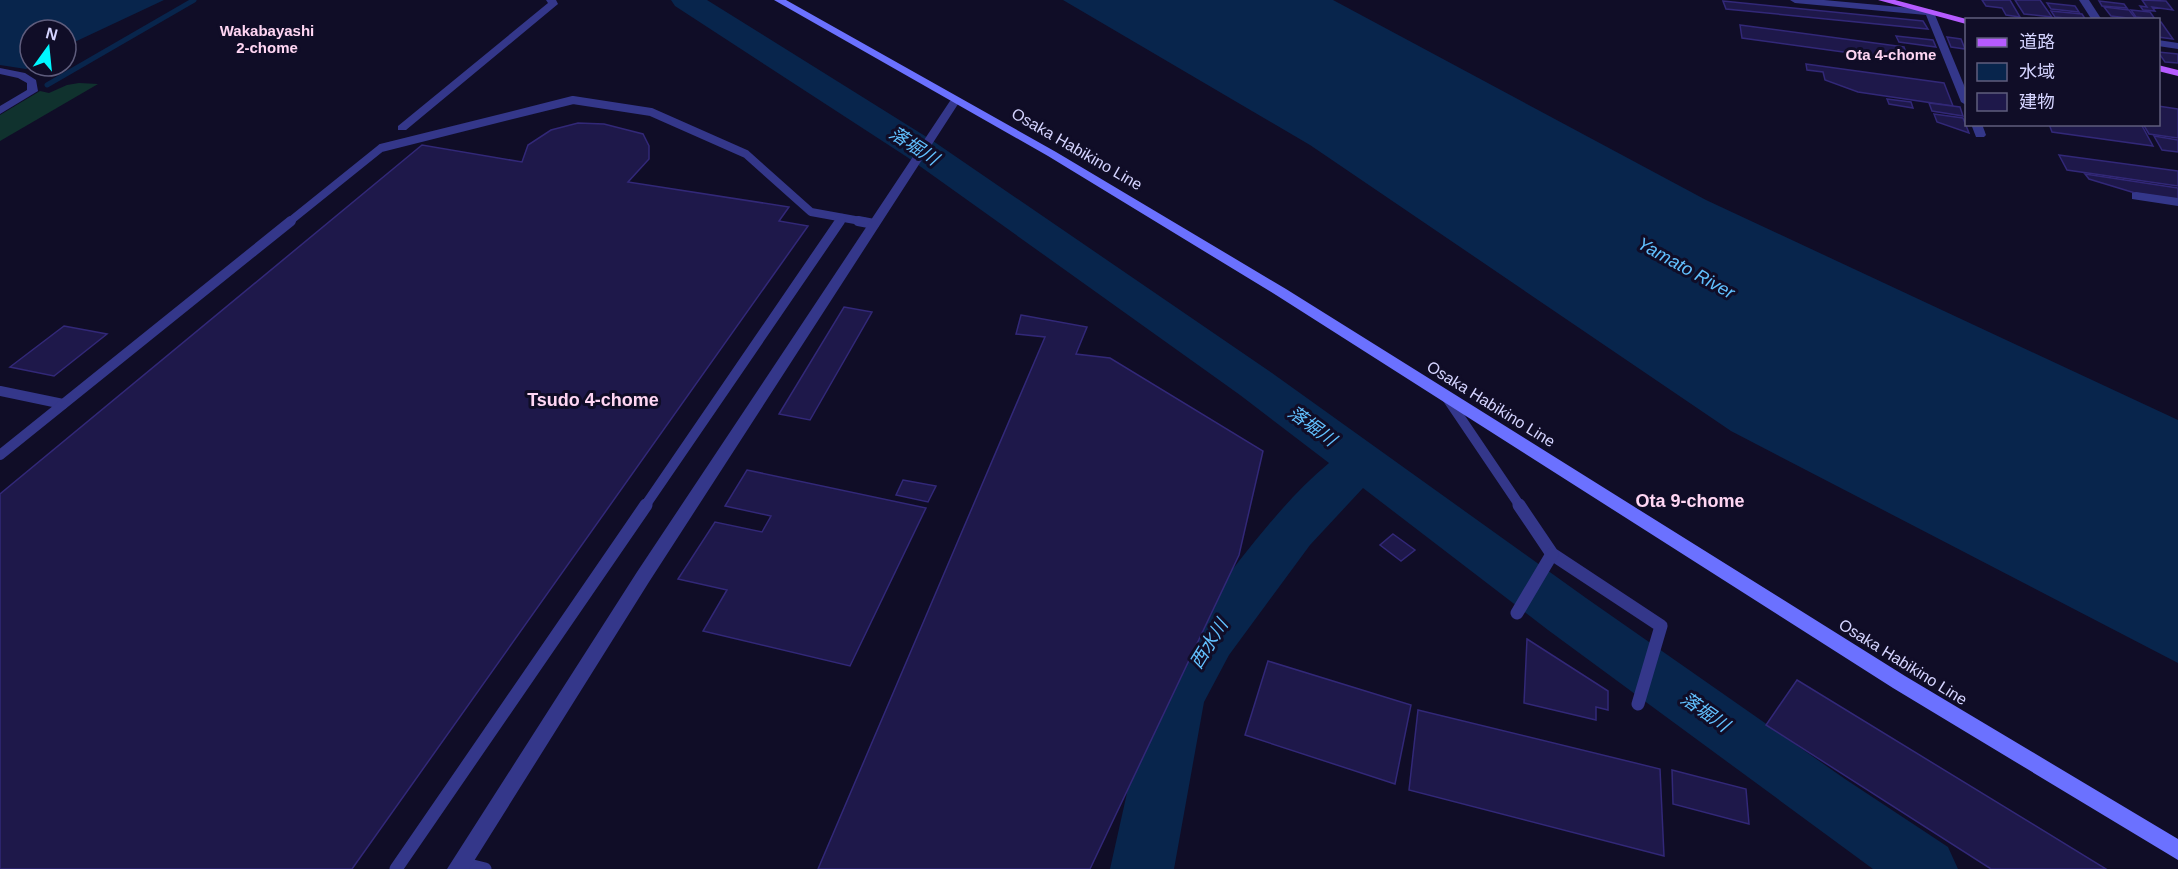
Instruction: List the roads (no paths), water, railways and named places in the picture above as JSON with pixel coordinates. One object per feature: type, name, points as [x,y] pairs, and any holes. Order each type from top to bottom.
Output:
[{"type":"main road","name":"Osaka Habikino Line","points":[[779,0],[1052,154],[1281,292],[1899,682],[2178,850]]},
{"type":"main road","points":[[1883,0],[1965,21]]},
{"type":"main road","points":[[2160,68],[2178,73]]},
{"type":"street","points":[[402,128],[553,4],[551,0]]},
{"type":"street","points":[[1795,0],[1930,12],[1965,100]]},
{"type":"street","points":[[2084,0],[2096,18]]},
{"type":"street","points":[[2160,44],[2178,46]]},
{"type":"street","points":[[0,71],[21,75],[32,82],[33,91],[0,111]]},
{"type":"street","points":[[459,866],[649,567],[955,101]]},
{"type":"street","points":[[2136,196],[2178,202]]},
{"type":"lane","points":[[0,455],[381,148],[573,100],[651,112],[746,154],[811,212],[873,224]]},
{"type":"lane","points":[[396,869],[842,218]]},
{"type":"lane","points":[[0,391],[63,404]]},
{"type":"lane","points":[[1447,398],[1552,554],[1661,626],[1638,704]]},
{"type":"lane","points":[[1517,613],[1552,554]]},
{"type":"lane","points":[[459,866],[485,869]]},
{"type":"water","points":[[0,0],[164,0],[78,40],[78,18],[18,18],[18,68],[0,65]]},
{"type":"water","name":"Yamato River","points":[[1063,0],[1333,0],[1706,200],[2178,420],[2178,663],[1731,431],[1310,145]]},
{"type":"waterway","points":[[47,85],[194,0]]},
{"type":"waterway","name":"落堀川","points":[[686,0],[920,149],[1256,384],[1567,614],[1824,799],[1926,869]]},
{"type":"waterway","name":"西水川","points":[[1142,869],[1176,699],[1210,639],[1292,531],[1336,484],[1360,463]]},
{"type":"district","name":"Wakabayashi 2-chome","points":[[267,38]]},
{"type":"district","name":"Ota 4-chome","points":[[1891,54]]},
{"type":"district","name":"Tsudo 4-chome","points":[[593,400]]},
{"type":"district","name":"Ota 9-chome","points":[[1690,501]]}]
